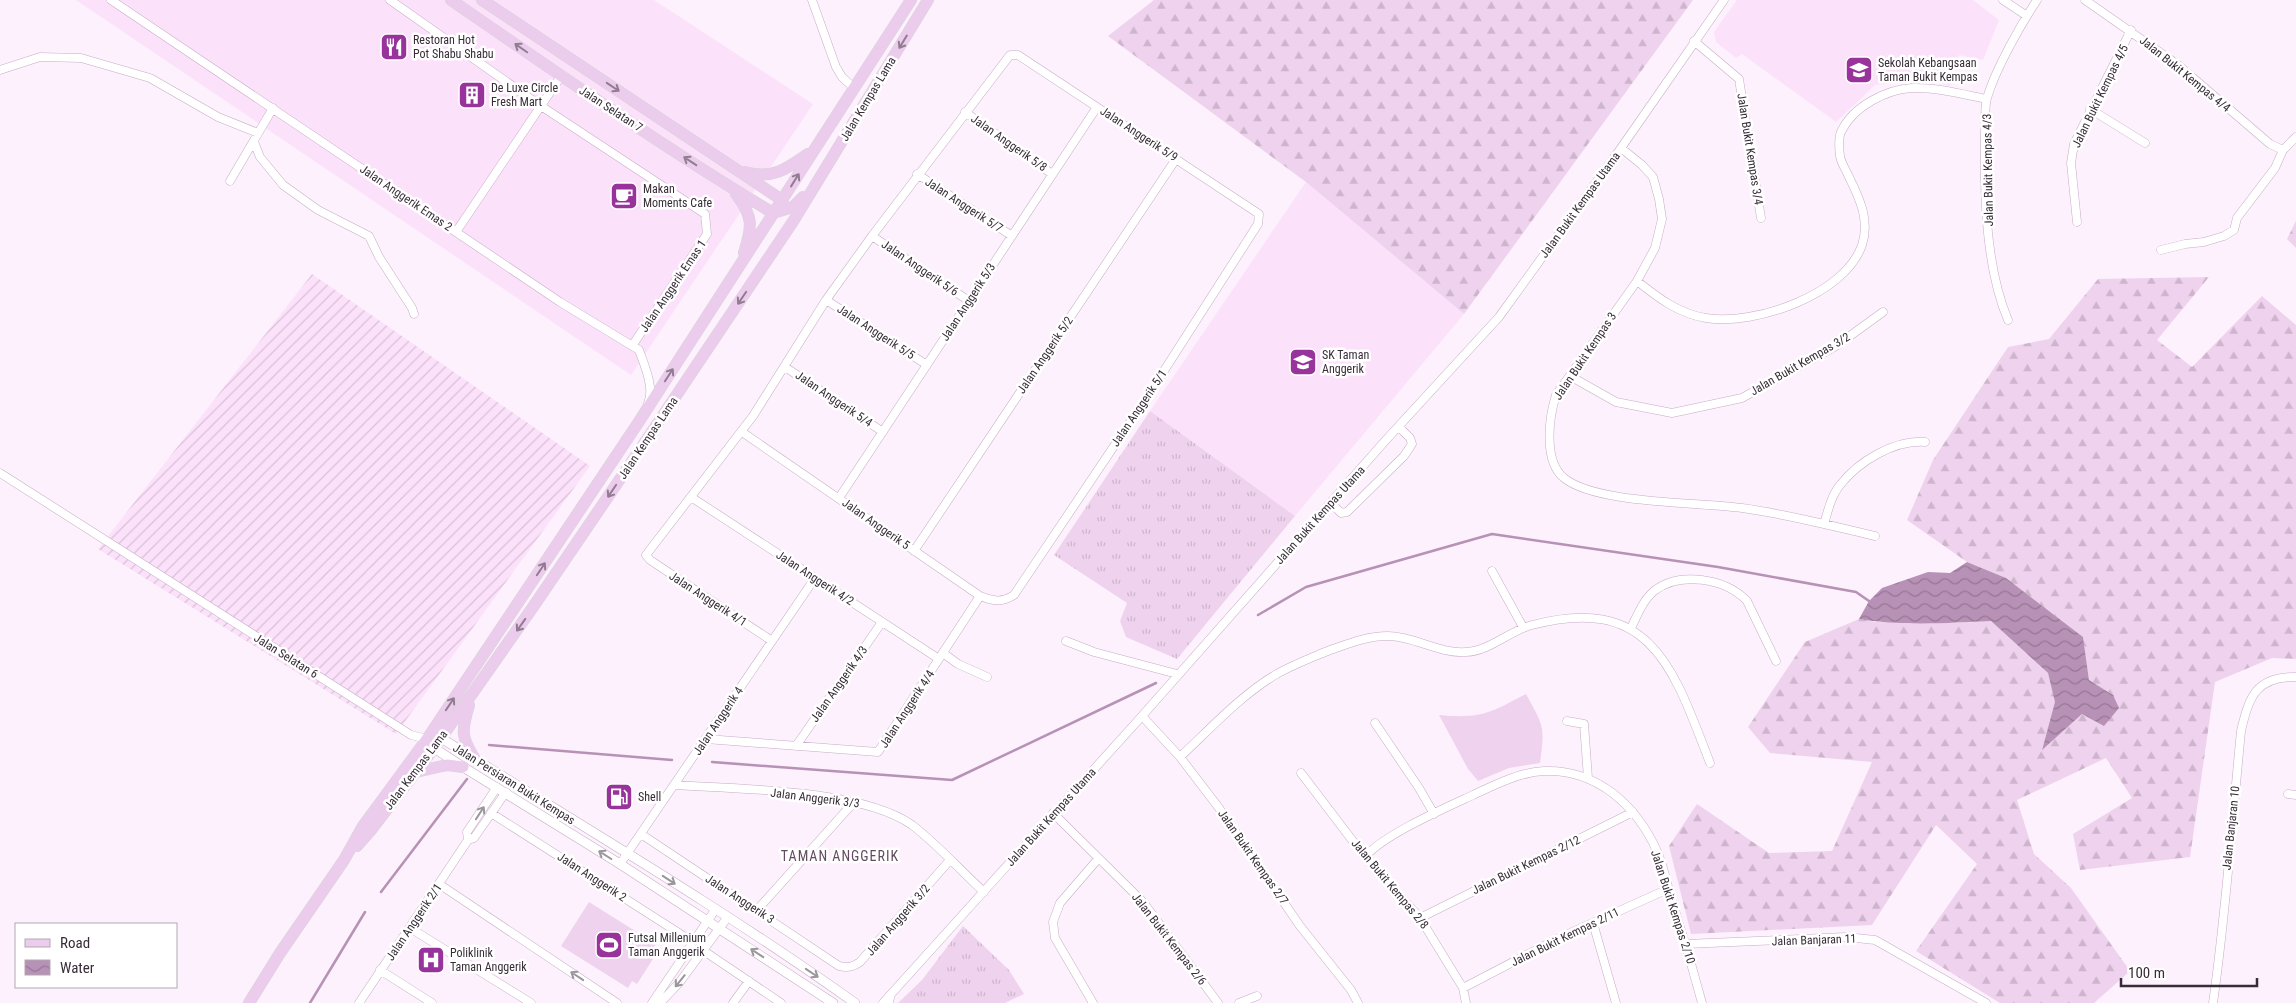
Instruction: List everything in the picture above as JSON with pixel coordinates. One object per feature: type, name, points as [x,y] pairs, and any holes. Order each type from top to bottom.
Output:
[{"type":"main road","name":"Jalan Selatan 7","points":[[451,0],[561,76],[731,188],[773,213]]},
{"type":"main road","name":"Jalan Selatan 7","points":[[482,0],[736,169],[783,205]]},
{"type":"main road","name":"Jalan Kempas Lama","points":[[344,860],[371,830],[415,773],[638,423],[739,269],[773,213],[783,205],[814,150],[911,0]]},
{"type":"main road","name":"Jalan Kempas Lama","points":[[249,1003],[280,953],[344,860],[363,826],[471,696],[544,592],[761,270],[830,162],[928,0]]},
{"type":"main road","points":[[736,169],[751,174],[770,176],[782,172],[814,150]]},
{"type":"main road","points":[[761,270],[782,229],[783,205],[799,202],[830,162]]},
{"type":"main road","points":[[731,188],[750,217],[750,234],[739,269]]},
{"type":"main road","points":[[471,696],[462,729],[463,737],[476,761]]},
{"type":"main road","points":[[415,773],[447,764],[463,767]]},
{"type":"street","name":"Jalan Anggerik Emas 2","points":[[111,0],[560,302],[639,350],[648,381],[650,399],[638,423]]},
{"type":"street","name":"Jalan Anggerik Emas 1","points":[[390,0],[541,106],[705,214],[707,234],[632,346]]},
{"type":"street","points":[[812,0],[836,68],[842,77],[855,89]]},
{"type":"street","name":"Jalan Bukit Kempas Utama","points":[[887,1001],[1142,716],[1177,674],[1499,317],[1621,148],[1724,0]]},
{"type":"street","points":[[2003,0],[2027,16]]},
{"type":"street","name":"Jalan Bukit Kempas 4/3","points":[[2008,320],[1998,297],[1991,263],[1985,157],[1986,99],[2027,16],[2038,0]]},
{"type":"street","name":"Jalan Bukit Kempas 4/4","points":[[2085,0],[2131,30],[2178,65],[2270,144],[2283,150]]},
{"type":"street","name":"Jalan Bukit Kempas 4/5","points":[[2077,222],[2071,163],[2074,144],[2131,30]]},
{"type":"street","name":"Jalan Bukit Kempas 3/4","points":[[1694,41],[1738,79],[1761,218]]},
{"type":"street","name":"Jalan Anggerik 5/9","points":[[966,112],[1008,58],[1014,54],[1018,55],[1256,211],[1260,219]]},
{"type":"street","points":[[0,70],[40,57],[81,58],[150,78],[218,116],[258,133]]},
{"type":"street","points":[[456,232],[561,76]]},
{"type":"street","points":[[1637,281],[1658,298],[1680,311],[1706,318],[1737,318],[1780,310],[1802,301],[1843,276],[1854,262],[1862,245],[1866,226],[1862,204],[1840,158],[1841,131],[1851,116],[1870,102],[1910,88],[1928,88],[1986,99]]},
{"type":"street","name":"Jalan Anggerik 5/3","points":[[839,498],[1097,107]]},
{"type":"street","points":[[230,181],[272,108]]},
{"type":"street","points":[[2090,109],[2145,143]]},
{"type":"street","points":[[691,497],[742,432],[826,300],[917,174],[966,112]]},
{"type":"street","name":"Jalan Anggerik 5/8","points":[[966,112],[1052,174]]},
{"type":"street","points":[[2161,250],[2184,244],[2204,242],[2224,236],[2234,230],[2238,218],[2275,168],[2283,150],[2296,137]]},
{"type":"street","points":[[254,142],[260,157],[283,185],[318,210],[369,236],[379,257],[414,314]]},
{"type":"street","name":"Jalan Bukit Kempas 3","points":[[1621,148],[1642,165],[1652,177],[1659,199],[1662,219],[1655,248],[1637,281],[1556,395],[1550,413],[1549,437],[1556,468],[1563,478],[1582,488],[1625,498],[1742,508],[1875,536]]},
{"type":"street","name":"Jalan Anggerik 5/2","points":[[914,550],[1176,159]]},
{"type":"street","name":"Jalan Anggerik 5/7","points":[[917,174],[1012,236]]},
{"type":"street","name":"Jalan Anggerik 5/1","points":[[1014,595],[1151,390],[1260,219]]},
{"type":"street","name":"Jalan Anggerik 5/6","points":[[872,236],[969,301]]},
{"type":"street","name":"Jalan Anggerik 5/5","points":[[826,300],[927,365]]},
{"type":"street","name":"Jalan Bukit Kempas 3/2","points":[[1570,376],[1616,402],[1672,413],[1742,398],[1836,346],[1883,312]]},
{"type":"street","name":"Jalan Anggerik 5/4","points":[[785,366],[883,432]]},
{"type":"street","points":[[1331,503],[1341,513],[1347,512],[1404,456],[1412,444],[1410,438],[1399,427]]},
{"type":"street","name":"Jalan Anggerik 5","points":[[742,432],[980,596],[1000,601],[1014,595]]},
{"type":"street","points":[[1824,524],[1831,501],[1840,485],[1857,468],[1882,451],[1915,441],[1925,442]]},
{"type":"street","name":"Jalan Selatan 6","points":[[0,473],[411,735],[434,742]]},
{"type":"street","name":"Jalan Anggerik 4/1","points":[[691,497],[646,555],[650,560],[772,641]]},
{"type":"street","name":"Jalan Anggerik 4/2","points":[[691,497],[882,622],[941,656],[987,677]]},
{"type":"street","points":[[1492,571],[1524,627]]},
{"type":"street","name":"Jalan Anggerik 4","points":[[620,864],[816,578]]},
{"type":"street","points":[[1631,628],[1652,592],[1664,585],[1694,578],[1741,594],[1747,601],[1776,661]]},
{"type":"street","name":"Jalan Anggerik 4/4","points":[[706,739],[878,752],[980,596]]},
{"type":"street","points":[[1180,756],[1252,691],[1274,676],[1299,662],[1356,640],[1374,636],[1392,636],[1446,650],[1465,652],[1479,649],[1524,627],[1561,619],[1604,618],[1631,628],[1646,641],[1672,672],[1682,690],[1710,763]]},
{"type":"street","name":"Jalan Anggerik 4/3","points":[[796,746],[882,622]]},
{"type":"street","points":[[1066,641],[1094,652],[1177,674]]},
{"type":"street","name":"Jalan Banjaran 10","points":[[2213,1003],[2221,948],[2241,731],[2246,708],[2258,689],[2270,680],[2296,677]]},
{"type":"street","name":"Jalan Bukit Kempas 2/7","points":[[1142,716],[1180,756],[1256,861],[1300,926],[1351,990],[1358,1003]]},
{"type":"street","points":[[1567,721],[1584,724],[1588,778]]},
{"type":"street","points":[[1375,723],[1419,788],[1434,814]]},
{"type":"street","name":"Jalan Persiaran Bukit Kempas","points":[[434,742],[476,761],[628,853],[855,1003]]},
{"type":"street","name":"Jalan Persiaran Bukit Kempas","points":[[434,742],[463,767],[620,864],[833,1003]]},
{"type":"street","name":"Jalan Bukit Kempas 2/10","points":[[1365,857],[1381,842],[1434,814],[1514,778],[1544,771],[1578,775],[1598,782],[1616,795],[1633,812],[1656,849],[1686,944],[1702,1003]]},
{"type":"street","name":"Jalan Bukit Kempas 2/8","points":[[1301,773],[1365,857],[1420,918],[1463,988],[1466,1003]]},
{"type":"street","name":"Jalan Anggerik 3/3","points":[[675,785],[786,793],[854,802],[888,812],[912,825],[984,892]]},
{"type":"street","name":"Jalan Anggerik 2/1","points":[[468,840],[467,832],[497,787]]},
{"type":"street","name":"Jalan Anggerik 2/1","points":[[359,1003],[468,840],[474,838],[506,792]]},
{"type":"street","points":[[756,910],[854,802]]},
{"type":"street","name":"Jalan Bukit Kempas 2/12","points":[[1420,918],[1633,812]]},
{"type":"street","name":"Jalan Anggerik 2","points":[[491,813],[692,942]]},
{"type":"street","name":"Jalan Bukit Kempas 2/6","points":[[1053,814],[1143,902],[1218,1003]]},
{"type":"street","name":"Jalan Anggerik 3","points":[[641,834],[839,966]]},
{"type":"street","points":[[1093,1003],[1055,938],[1053,922],[1060,903],[1098,859]]},
{"type":"street","name":"Jalan Anggerik 3/2","points":[[839,966],[853,967],[860,962],[950,860]]},
{"type":"street","points":[[439,884],[617,1003]]},
{"type":"street","name":"Jalan Bukit Kempas 2/11","points":[[1463,988],[1593,923],[1668,889]]},
{"type":"street","points":[[652,1003],[715,910]]},
{"type":"street","points":[[660,1003],[704,951],[727,918]]},
{"type":"street","points":[[1593,923],[1616,1003]]},
{"type":"street","points":[[410,928],[531,1003]]},
{"type":"street","name":"Jalan Banjaran 11","points":[[1686,944],[1846,937],[1875,940],[1986,1003]]},
{"type":"street","points":[[704,951],[781,1003]]},
{"type":"street","points":[[380,970],[432,1003]]},
{"type":"street","points":[[733,1003],[749,981]]},
{"type":"street","points":[[1239,1003],[1257,996]]},
{"type":"shaded area","points":[[76,0],[654,0],[813,104],[631,375]]},
{"type":"shaded area","name":"Sekolah Kebangsaan Taman Bukit Kempas","points":[[1737,0],[1973,0],[1999,20],[1983,60],[1959,55],[1950,86],[1927,80],[1875,85],[1836,122],[1742,54],[1736,58],[1716,42],[1714,32]]},
{"type":"shaded area","name":"SK Taman Anggerik","points":[[1306,182],[1464,314],[1295,516],[1150,411]]},
{"type":"shaded area","points":[[312,274],[590,466],[396,734],[98,549]]},
{"type":"green space","points":[[1154,0],[1693,0],[1464,314],[1306,182],[1108,36]]},
{"type":"green space","points":[[2296,221],[2296,248],[2287,239]]},
{"type":"green space","points":[[2209,277],[2157,340],[2192,367],[2262,296],[2296,325],[2296,659],[2272,658],[2215,682],[2190,857],[2080,870],[2073,834],[2132,798],[2106,758],[2017,800],[2034,854],[2071,888],[2130,971],[2094,1003],[2000,1003],[1916,951],[1977,864],[1936,825],[1872,925],[1691,934],[1669,846],[1697,804],[1769,853],[1832,851],[1872,762],[1770,753],[1748,727],[1805,642],[1859,619],[1876,622],[1957,623],[1991,621],[2048,673],[2056,702],[2042,749],[2082,714],[2113,695],[2089,680],[2083,637],[2006,578],[1967,562],[1907,520],[1933,460],[2008,347],[2049,339],[2098,279]]},
{"type":"green space","points":[[1150,411],[1295,516],[1177,659],[1126,637],[1120,621],[1127,603],[1054,555]]},
{"type":"green space","points":[[1526,694],[1542,727],[1540,763],[1509,768],[1478,781],[1468,769],[1439,715],[1466,716],[1485,713]]},
{"type":"green space","name":"Futsal Millenium Taman Anggerik","points":[[589,902],[656,944],[653,948],[658,951],[637,984],[632,981],[628,988],[561,946]]},
{"type":"green space","points":[[963,926],[1009,970],[1024,994],[1005,1003],[898,1003],[922,980]]},
{"type":"water","points":[[1967,562],[2006,578],[2083,637],[2089,680],[2113,695],[2119,708],[2104,726],[2082,714],[2042,750],[2055,702],[2048,673],[1991,621],[1908,623],[1859,619],[1869,601],[1882,588],[1928,572],[1950,573]]},
{"type":"waterway","points":[[1258,615],[1306,587],[1492,534],[1718,567],[1856,592],[1869,601]]},
{"type":"waterway","points":[[712,762],[952,780],[1156,683]]},
{"type":"waterway","points":[[489,745],[672,760]]},
{"type":"waterway","points":[[381,892],[467,779]]},
{"type":"waterway","points":[[310,1003],[365,912]]},
{"type":"place","name":"Restoran Hot Pot Shabu Shabu","points":[[394,47]]},
{"type":"place","name":"Sekolah Kebangsaan Taman Bukit Kempas","points":[[1859,70]]},
{"type":"place","name":"De Luxe Circle Fresh Mart","points":[[472,95]]},
{"type":"place","name":"Makan Moments Cafe","points":[[624,196]]},
{"type":"place","name":"SK Taman Anggerik","points":[[1303,362]]},
{"type":"place","name":"Shell","points":[[619,797]]},
{"type":"place","name":"Futsal Millenium Taman Anggerik","points":[[609,945]]},
{"type":"place","name":"Poliklinik Taman Anggerik","points":[[431,960]]},
{"type":"district","name":"TAMAN ANGGERIK","points":[[840,856]]}]
